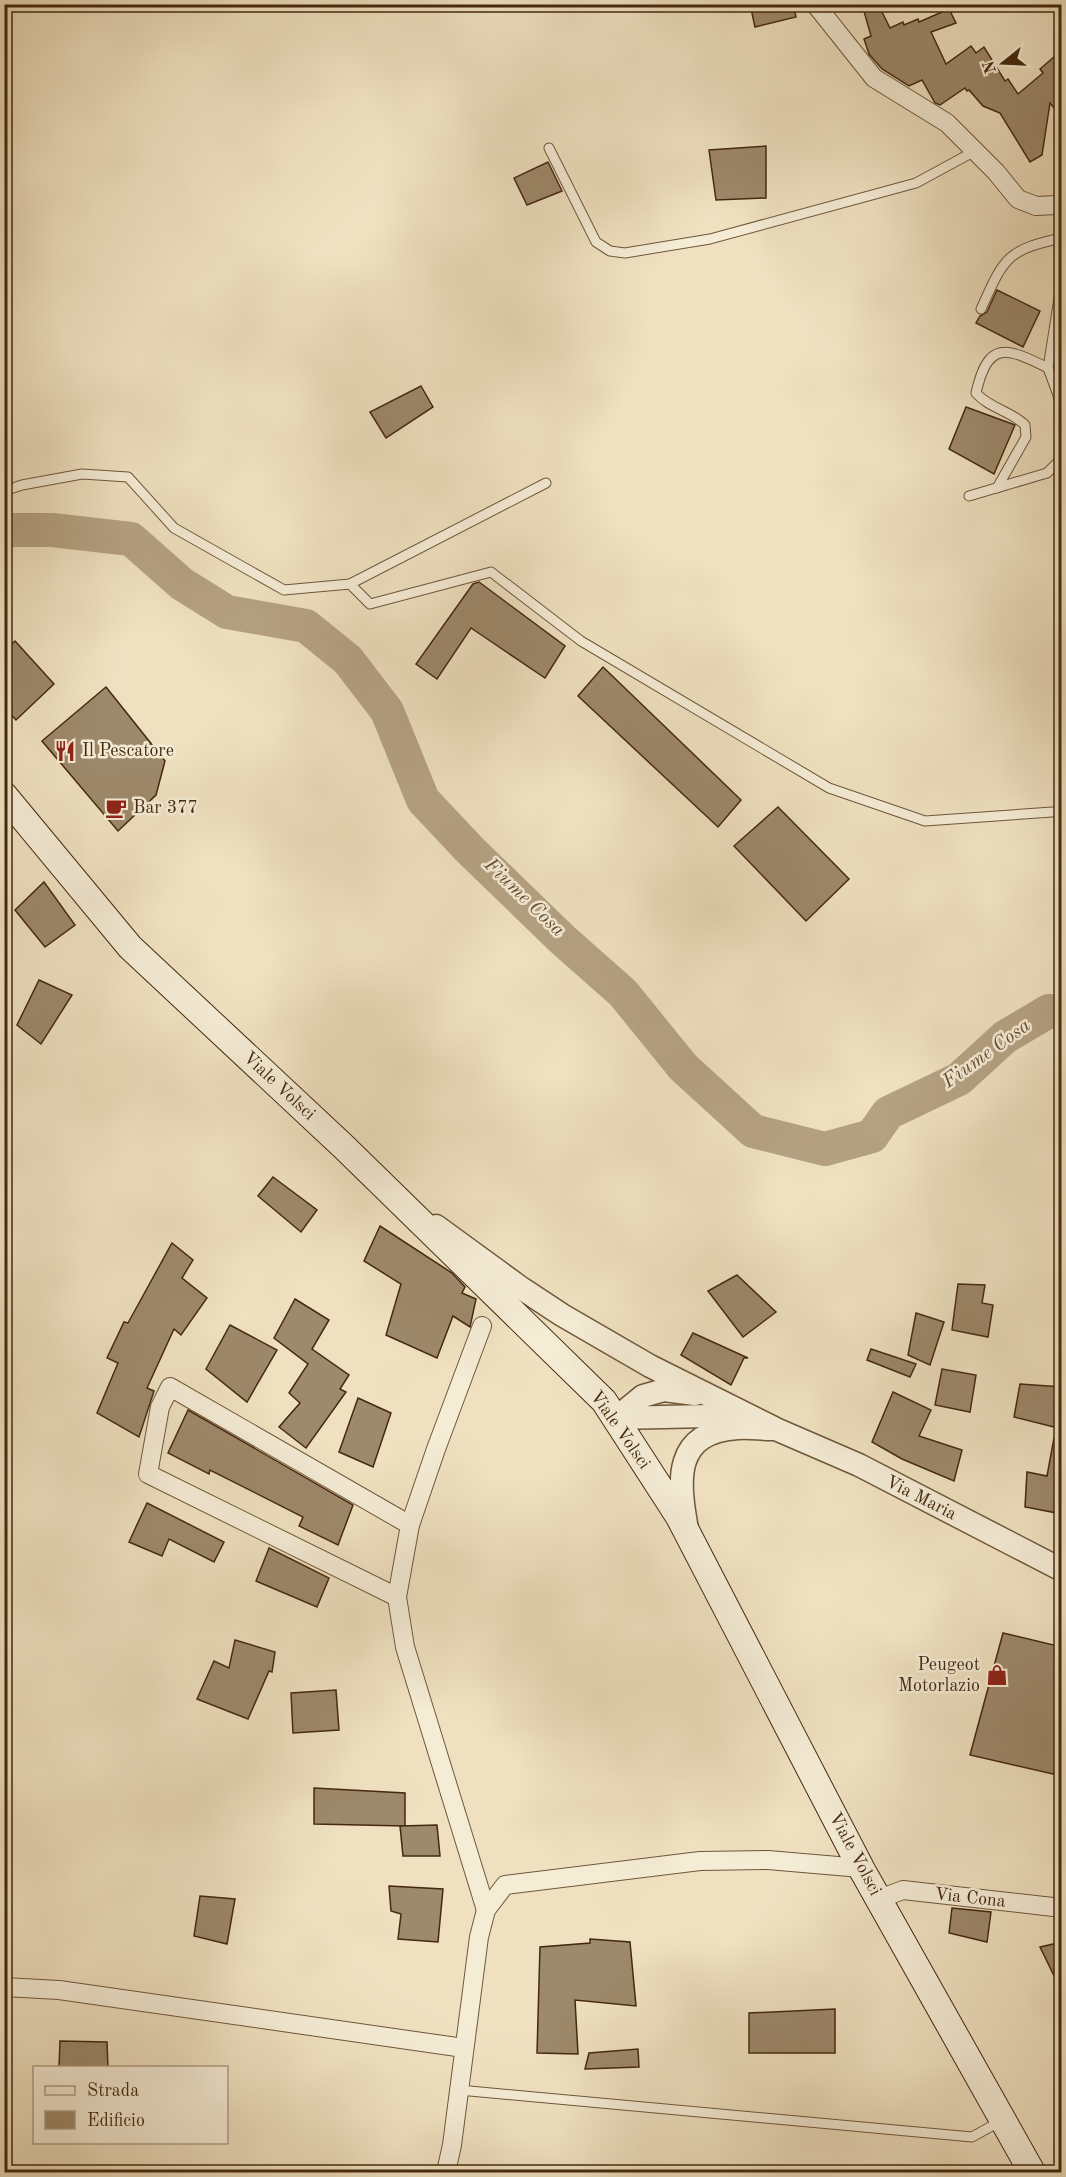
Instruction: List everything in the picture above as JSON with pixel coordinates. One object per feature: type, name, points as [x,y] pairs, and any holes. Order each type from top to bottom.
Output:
[{"type":"main road","name":"Viale Volsci","points":[[4,795],[130,947],[404,1205],[604,1401],[680,1517],[861,1868],[1032,2172]]},
{"type":"street","points":[[825,9],[874,78],[947,123],[996,172],[1018,199],[1036,206],[1057,205],[1062,202]]},
{"type":"street","points":[[404,1205],[562,1315],[650,1366],[778,1430]]},
{"type":"street","points":[[482,1326],[435,1449],[410,1525],[397,1597],[405,1647],[486,1910]]},
{"type":"street","points":[[397,1597],[148,1474],[160,1407],[170,1387],[410,1525]]},
{"type":"street","points":[[616,1418],[643,1396],[664,1390],[684,1391],[722,1401]]},
{"type":"street","points":[[616,1418],[709,1416],[778,1430]]},
{"type":"street","points":[[688,1535],[682,1501],[681,1477],[691,1448],[704,1437],[722,1431],[738,1428],[778,1430]]},
{"type":"street","name":"Via Maria","points":[[778,1430],[858,1465],[1062,1570]]},
{"type":"street","points":[[446,2172],[452,2145],[479,1937],[486,1910],[505,1885],[700,1861],[768,1860],[861,1868]]},
{"type":"street","name":"Via Cona","points":[[879,1899],[903,1890],[1062,1908]]},
{"type":"street","points":[[4,1987],[59,1990],[464,2048]]},
{"type":"lane","points":[[549,148],[596,242],[610,251],[625,253],[710,239],[916,183],[975,151]]},
{"type":"lane","points":[[981,309],[999,269],[1016,252],[1036,243],[1062,238]]},
{"type":"lane","points":[[1062,279],[1048,368],[1062,406]]},
{"type":"lane","points":[[997,488],[1026,437],[1025,424],[982,400],[976,393],[979,380],[989,358],[998,352],[1015,352],[1048,368]]},
{"type":"lane","points":[[969,496],[1047,472],[1062,458]]},
{"type":"lane","points":[[4,491],[82,474],[128,477],[174,528],[284,590],[350,584],[546,483]]},
{"type":"lane","points":[[350,584],[370,604],[491,572],[581,641],[829,788],[925,821],[1052,812]]},
{"type":"lane","points":[[459,2090],[972,2137],[1003,2120]]},
{"type":"building","points":[[750,4],[793,4],[796,17],[755,27]]},
{"type":"building","points":[[862,4],[878,4],[890,28],[903,22],[904,25],[918,19],[919,22],[949,9],[956,23],[931,32],[946,64],[971,46],[976,53],[984,47],[1005,81],[1008,79],[1018,94],[1043,73],[1040,69],[1055,56],[1062,65],[1062,118],[1050,103],[1042,155],[1030,162],[1000,113],[983,106],[969,90],[965,88],[940,105],[935,103],[922,80],[909,86],[882,69],[869,54],[864,39],[871,36]]},
{"type":"building","points":[[766,146],[766,198],[716,200],[709,150]]},
{"type":"building","points":[[548,162],[562,191],[527,205],[514,178]]},
{"type":"building","points":[[997,290],[1040,311],[1023,347],[976,323],[980,316],[987,312]]},
{"type":"building","points":[[421,386],[433,407],[386,438],[370,412]]},
{"type":"building","points":[[966,407],[1015,425],[994,474],[949,449]]},
{"type":"building","points":[[479,582],[565,646],[545,678],[471,628],[437,679],[416,664],[473,584]]},
{"type":"building","points":[[15,641],[54,684],[16,720],[4,707],[4,651]]},
{"type":"building","points":[[603,667],[741,800],[718,827],[578,696]]},
{"type":"building","points":[[106,687],[165,761],[156,795],[118,831],[42,741]]},
{"type":"building","points":[[778,807],[849,879],[806,921],[734,846]]},
{"type":"building","points":[[44,882],[75,925],[45,947],[15,910]]},
{"type":"building","points":[[39,980],[72,995],[41,1044],[17,1025]]},
{"type":"building","points":[[273,1177],[317,1210],[301,1232],[258,1196]]},
{"type":"building","points":[[380,1226],[452,1273],[465,1287],[462,1293],[476,1299],[470,1327],[453,1316],[437,1358],[386,1335],[401,1284],[364,1261]]},
{"type":"building","points":[[172,1243],[193,1260],[182,1278],[207,1298],[181,1335],[174,1329],[147,1388],[154,1391],[139,1437],[97,1413],[118,1363],[107,1358],[124,1322],[128,1323]]},
{"type":"building","points":[[737,1275],[776,1312],[743,1337],[708,1291]]},
{"type":"building","points":[[958,1284],[985,1285],[982,1303],[993,1305],[988,1337],[952,1330]]},
{"type":"building","points":[[295,1299],[329,1320],[312,1349],[349,1375],[340,1389],[346,1392],[306,1448],[279,1427],[300,1403],[289,1393],[308,1364],[274,1338]]},
{"type":"building","points":[[916,1313],[944,1322],[930,1365],[908,1355]]},
{"type":"building","points":[[230,1325],[277,1350],[247,1402],[206,1369]]},
{"type":"building","points":[[693,1333],[748,1358],[744,1358],[731,1385],[681,1355]]},
{"type":"building","points":[[871,1349],[916,1364],[910,1377],[867,1360]]},
{"type":"building","points":[[942,1369],[976,1375],[970,1412],[935,1405]]},
{"type":"building","points":[[1020,1384],[1062,1387],[1062,1429],[1014,1417]]},
{"type":"building","points":[[893,1392],[931,1410],[919,1436],[962,1450],[954,1481],[902,1459],[872,1442]]},
{"type":"building","points":[[358,1398],[391,1413],[373,1467],[339,1452]]},
{"type":"building","points":[[188,1410],[353,1505],[338,1545],[299,1526],[303,1517],[210,1470],[209,1474],[168,1453]]},
{"type":"building","points":[[1054,1438],[1062,1439],[1062,1483],[1057,1513],[1025,1507],[1027,1472],[1047,1476]]},
{"type":"building","points":[[147,1503],[224,1542],[214,1562],[169,1539],[162,1556],[129,1542]]},
{"type":"building","points":[[269,1548],[329,1578],[317,1607],[256,1581]]},
{"type":"building","points":[[1003,1633],[1062,1647],[1062,1776],[970,1755]]},
{"type":"building","points":[[235,1640],[275,1652],[272,1672],[269,1671],[248,1719],[197,1699],[214,1661],[229,1668]]},
{"type":"building","points":[[336,1690],[339,1730],[293,1733],[291,1693]]},
{"type":"building","points":[[314,1788],[405,1793],[405,1826],[314,1824]]},
{"type":"building","points":[[437,1825],[440,1856],[403,1856],[400,1826]]},
{"type":"building","points":[[389,1886],[443,1889],[438,1942],[398,1939],[401,1914],[391,1911]]},
{"type":"building","points":[[200,1896],[235,1899],[227,1944],[194,1936]]},
{"type":"building","points":[[952,1908],[991,1912],[987,1942],[949,1933]]},
{"type":"building","points":[[590,1939],[630,1942],[636,2006],[575,2000],[578,2054],[537,2053],[540,1947],[590,1943]]},
{"type":"building","points":[[1062,1942],[1062,1992],[1040,1947]]},
{"type":"building","points":[[835,2009],[835,2053],[749,2053],[749,2013]]},
{"type":"building","points":[[60,2041],[107,2042],[108,2066],[59,2066]]},
{"type":"building","points":[[638,2049],[639,2067],[585,2069],[589,2053]]},
{"type":"waterway","name":"Fiume Cosa","points":[[4,530],[52,530],[131,539],[182,584],[227,612],[306,626],[348,660],[387,711],[423,800],[470,850],[563,940],[623,993],[683,1067],[753,1131],[825,1149],[872,1136],[888,1113],[959,1079],[1005,1037],[1049,1011],[1062,1012]]},
{"type":"place","name":"Il Pescatore","points":[[65,751]]},
{"type":"place","name":"Bar 377","points":[[116,808]]},
{"type":"place","name":"Peugeot Motorlazio","points":[[997,1675]]}]
